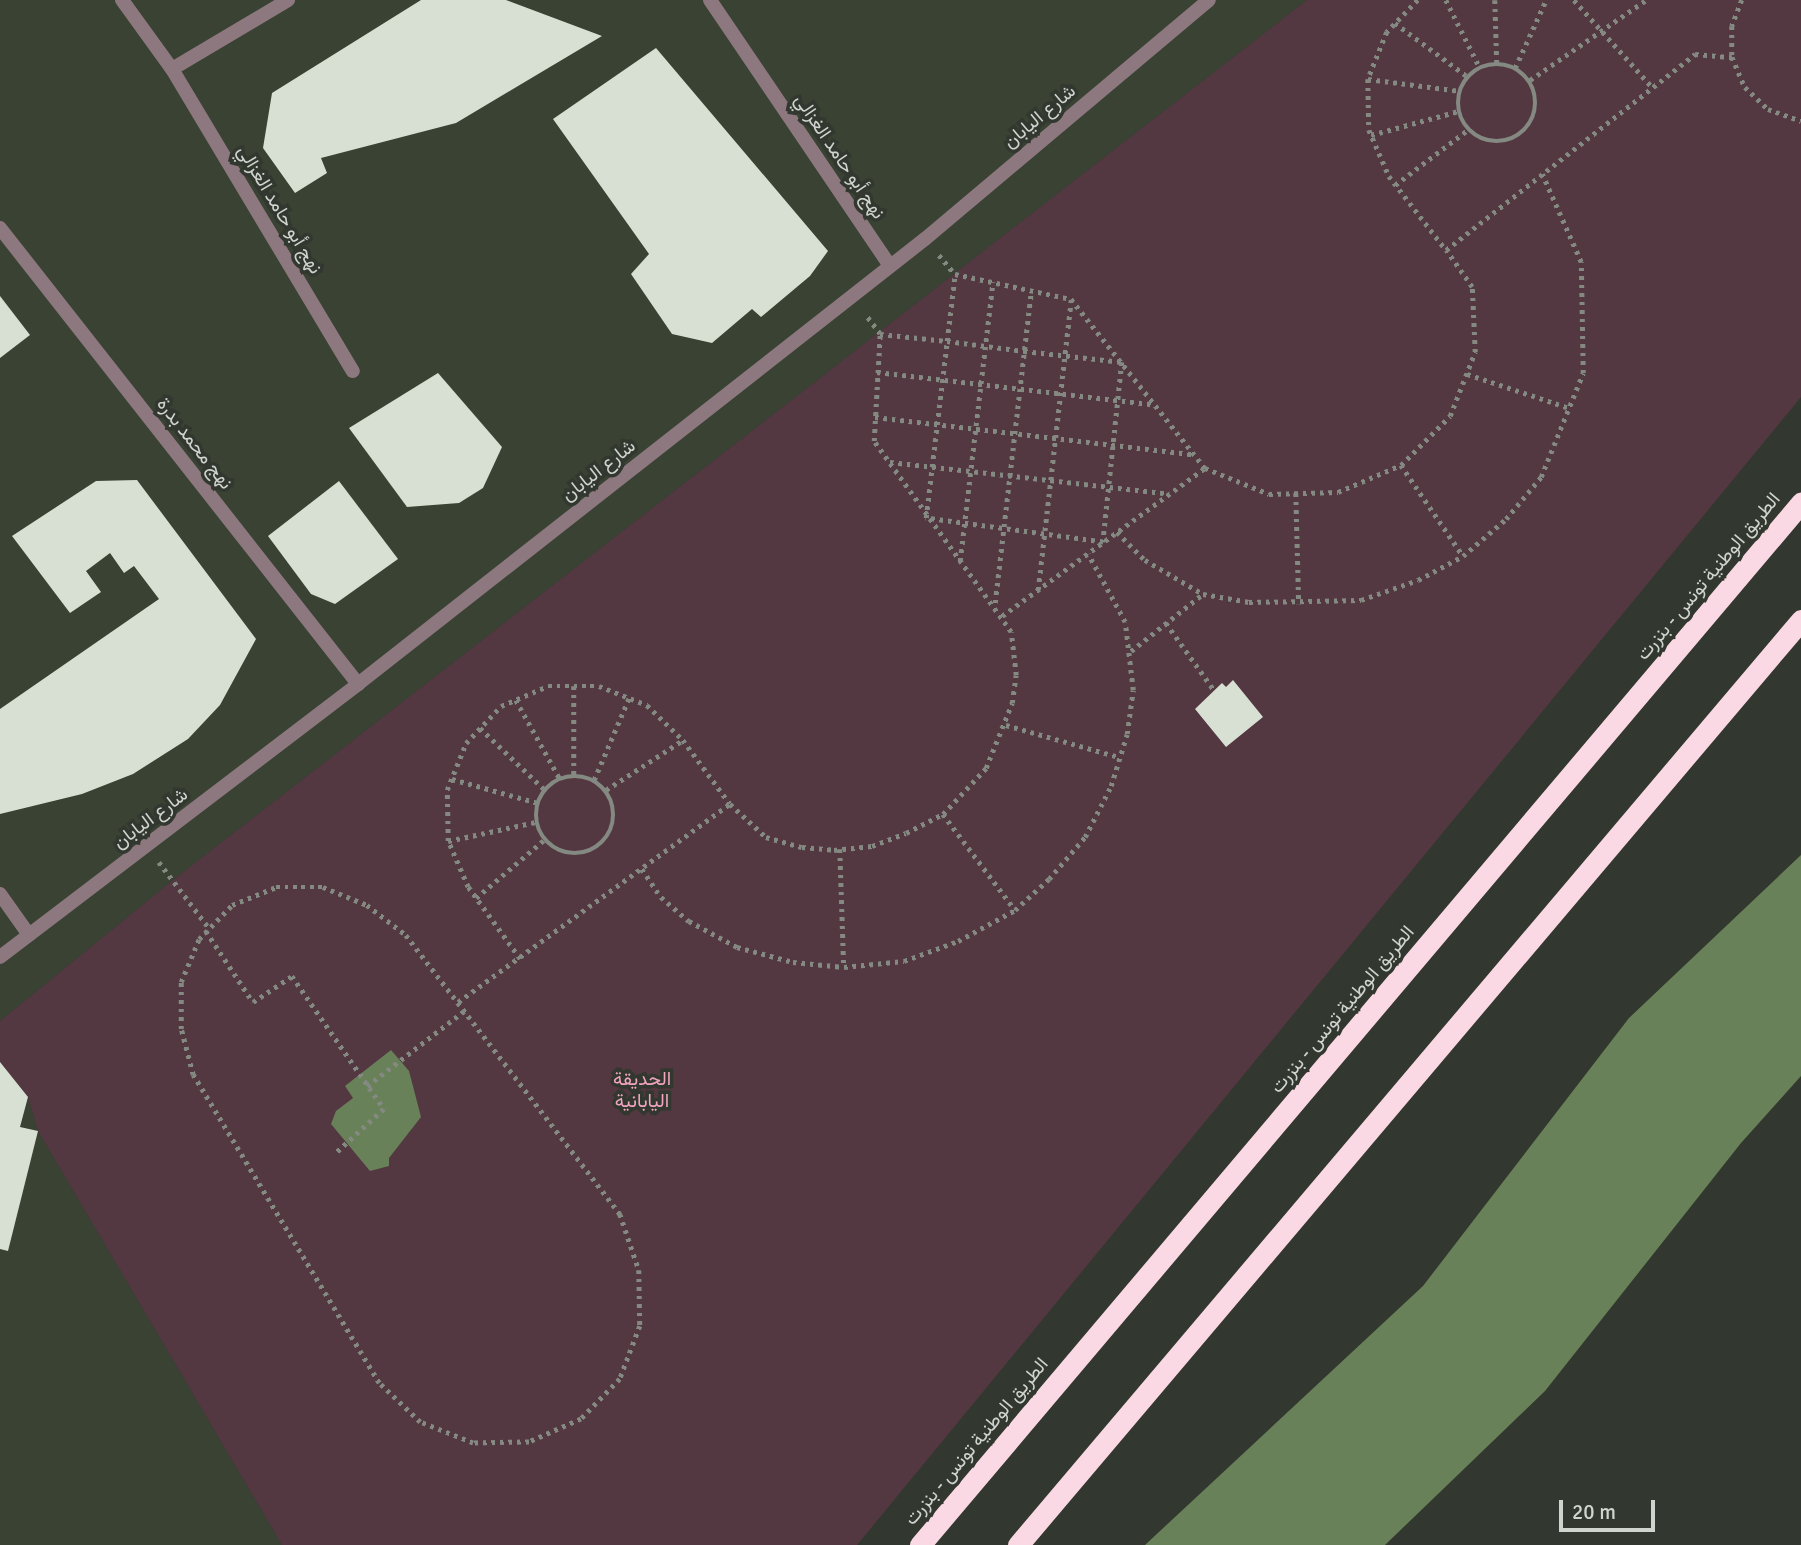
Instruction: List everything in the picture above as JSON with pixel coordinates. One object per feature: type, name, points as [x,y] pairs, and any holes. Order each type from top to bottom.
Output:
[{"type":"highway","name":"الطريق الوطنية تونس - بنزرت","points":[[919,1545],[1801,503]]},
{"type":"highway","points":[[1018,1545],[1801,620]]},
{"type":"street","name":"نهج أبو حامد الغزالي","points":[[122,0],[172,69],[353,371]]},
{"type":"street","points":[[172,69],[288,0]]},
{"type":"street","name":"نهج أبو حامد الغزالي","points":[[709,0],[890,267]]},
{"type":"street","name":"شارع اليابان","points":[[0,957],[358,684],[890,267],[1209,0]]},
{"type":"street","name":"نهج محمد بدرة","points":[[0,228],[358,684]]},
{"type":"street","points":[[0,894],[29,935]]},
{"type":"path","points":[[925,239],[955,274],[1071,299],[1205,468],[1269,494],[1338,492],[1401,465],[1450,416],[1475,352],[1472,287],[1395,185],[1371,135],[1368,79],[1387,32],[1418,0]]},
{"type":"path","points":[[1446,0],[1480,68]]},
{"type":"path","points":[[1495,0],[1497,64]]},
{"type":"path","points":[[1515,68],[1546,0]]},
{"type":"path","points":[[1574,0],[1604,29],[1652,87]]},
{"type":"path","points":[[1530,80],[1646,0]]},
{"type":"path","points":[[1742,0],[1732,26],[1732,57],[1745,87],[1768,109],[1801,121]]},
{"type":"path","points":[[1395,23],[1468,77]]},
{"type":"path","points":[[1446,250],[1695,54],[1732,57]]},
{"type":"path","points":[[1497,64],[1515,68],[1530,80],[1536,110],[1520,135],[1490,141],[1469,128],[1459,111],[1460,91],[1468,77],[1480,68],[1497,64]]},
{"type":"path","points":[[1368,79],[1460,91]]},
{"type":"path","points":[[1371,135],[1459,111]]},
{"type":"path","points":[[1395,185],[1469,128]]},
{"type":"path","points":[[1117,532],[1145,560],[1203,594],[1299,604],[1361,600],[1418,580],[1463,556],[1506,519],[1541,477],[1583,373],[1586,317],[1581,262],[1542,174]]},
{"type":"path","points":[[926,518],[955,274]]},
{"type":"path","points":[[960,561],[993,282]]},
{"type":"path","points":[[995,603],[1031,290]]},
{"type":"path","points":[[520,958],[476,898],[448,841],[447,790],[466,743],[501,706],[548,686],[599,686],[646,705],[683,740],[730,804],[766,837],[802,846],[840,849],[872,846],[943,814],[986,768],[1006,725],[1016,674],[1012,632],[995,603],[926,518],[874,441],[880,334],[851,296]]},
{"type":"path","points":[[1038,590],[1071,299]]},
{"type":"path","points":[[880,334],[1122,362]]},
{"type":"path","points":[[1103,542],[1122,362]]},
{"type":"path","points":[[877,372],[1153,404]]},
{"type":"path","points":[[1467,374],[1569,408]]},
{"type":"path","points":[[875,417],[1192,454]]},
{"type":"path","points":[[889,462],[1169,494]]},
{"type":"path","points":[[1401,465],[1463,556]]},
{"type":"path","points":[[1002,616],[1205,468]]},
{"type":"path","points":[[1296,493],[1299,604]]},
{"type":"path","points":[[926,518],[1103,542]]},
{"type":"path","points":[[642,869],[662,897],[689,921],[737,947],[793,962],[844,967],[904,961],[958,941],[1015,910],[1049,879],[1085,837],[1111,786],[1133,690],[1125,622],[1088,554]]},
{"type":"path","points":[[1130,651],[1203,594]]},
{"type":"path","points":[[1166,623],[1214,690]]},
{"type":"path","points":[[574,686],[574,776]]},
{"type":"path","points":[[594,780],[629,698]]},
{"type":"path","points":[[516,700],[561,779]]},
{"type":"path","points":[[1006,725],[1119,758]]},
{"type":"path","points":[[480,728],[545,790]]},
{"type":"path","points":[[606,790],[683,740]]},
{"type":"path","points":[[574,776],[594,780],[606,790],[615,819],[600,845],[571,855],[544,840],[536,822],[538,803],[545,790],[561,779],[574,776]]},
{"type":"path","points":[[452,779],[538,803]]},
{"type":"path","points":[[458,1002],[730,804]]},
{"type":"path","points":[[943,814],[1015,910]]},
{"type":"path","points":[[448,841],[536,822]]},
{"type":"path","points":[[476,898],[544,840]]},
{"type":"path","points":[[147,847],[208,930],[253,1002],[292,976],[384,1109],[335,1154]]},
{"type":"path","points":[[840,849],[844,967]]},
{"type":"path","points":[[276,887],[323,887],[367,905],[406,934],[620,1214],[639,1270],[640,1326],[620,1379],[581,1419],[529,1442],[472,1443],[420,1422],[379,1383],[193,1075],[181,1029],[181,982],[208,930],[232,905],[276,887]]},
{"type":"path","points":[[367,1087],[464,1011]]},
{"type":"shaded area","points":[[0,0],[1307,0],[173,880],[0,1021]]},
{"type":"shaded area","points":[[1801,855],[1801,1076],[1741,1143],[1545,1391],[1385,1545],[1145,1545],[1423,1286],[1629,1018]]},
{"type":"shaded area","points":[[391,1050],[409,1071],[421,1117],[389,1158],[389,1166],[370,1171],[331,1124],[336,1111],[353,1098],[345,1086]]},
{"type":"shaded area","points":[[0,1062],[28,1097],[38,1131],[282,1545],[0,1545]]},
{"type":"green space","name":"الحديقة اليابانية","points":[[1307,0],[1801,0],[1801,397],[857,1545],[282,1545],[38,1131],[28,1097],[0,1062],[0,1021],[173,880]]},
{"type":"building","points":[[421,0],[506,0],[602,36],[456,123],[321,158],[327,173],[295,193],[263,148],[272,93]]},
{"type":"building","points":[[656,48],[828,251],[810,276],[761,317],[752,309],[712,343],[672,334],[631,274],[649,254],[553,119]]},
{"type":"building","points":[[0,296],[30,335],[0,358]]},
{"type":"building","points":[[438,373],[502,447],[483,488],[459,503],[407,507],[349,428]]},
{"type":"building","points":[[137,480],[256,639],[220,705],[188,739],[133,774],[82,794],[0,814],[0,709],[159,599],[134,566],[124,573],[110,553],[86,571],[101,592],[70,613],[12,536],[96,481]]},
{"type":"building","points":[[339,481],[398,559],[335,604],[311,594],[268,536]]},
{"type":"building","points":[[1233,680],[1263,717],[1226,747],[1195,709],[1222,683],[1226,687]]},
{"type":"building","points":[[0,1062],[28,1097],[20,1127],[38,1131],[8,1251],[0,1249]]}]
